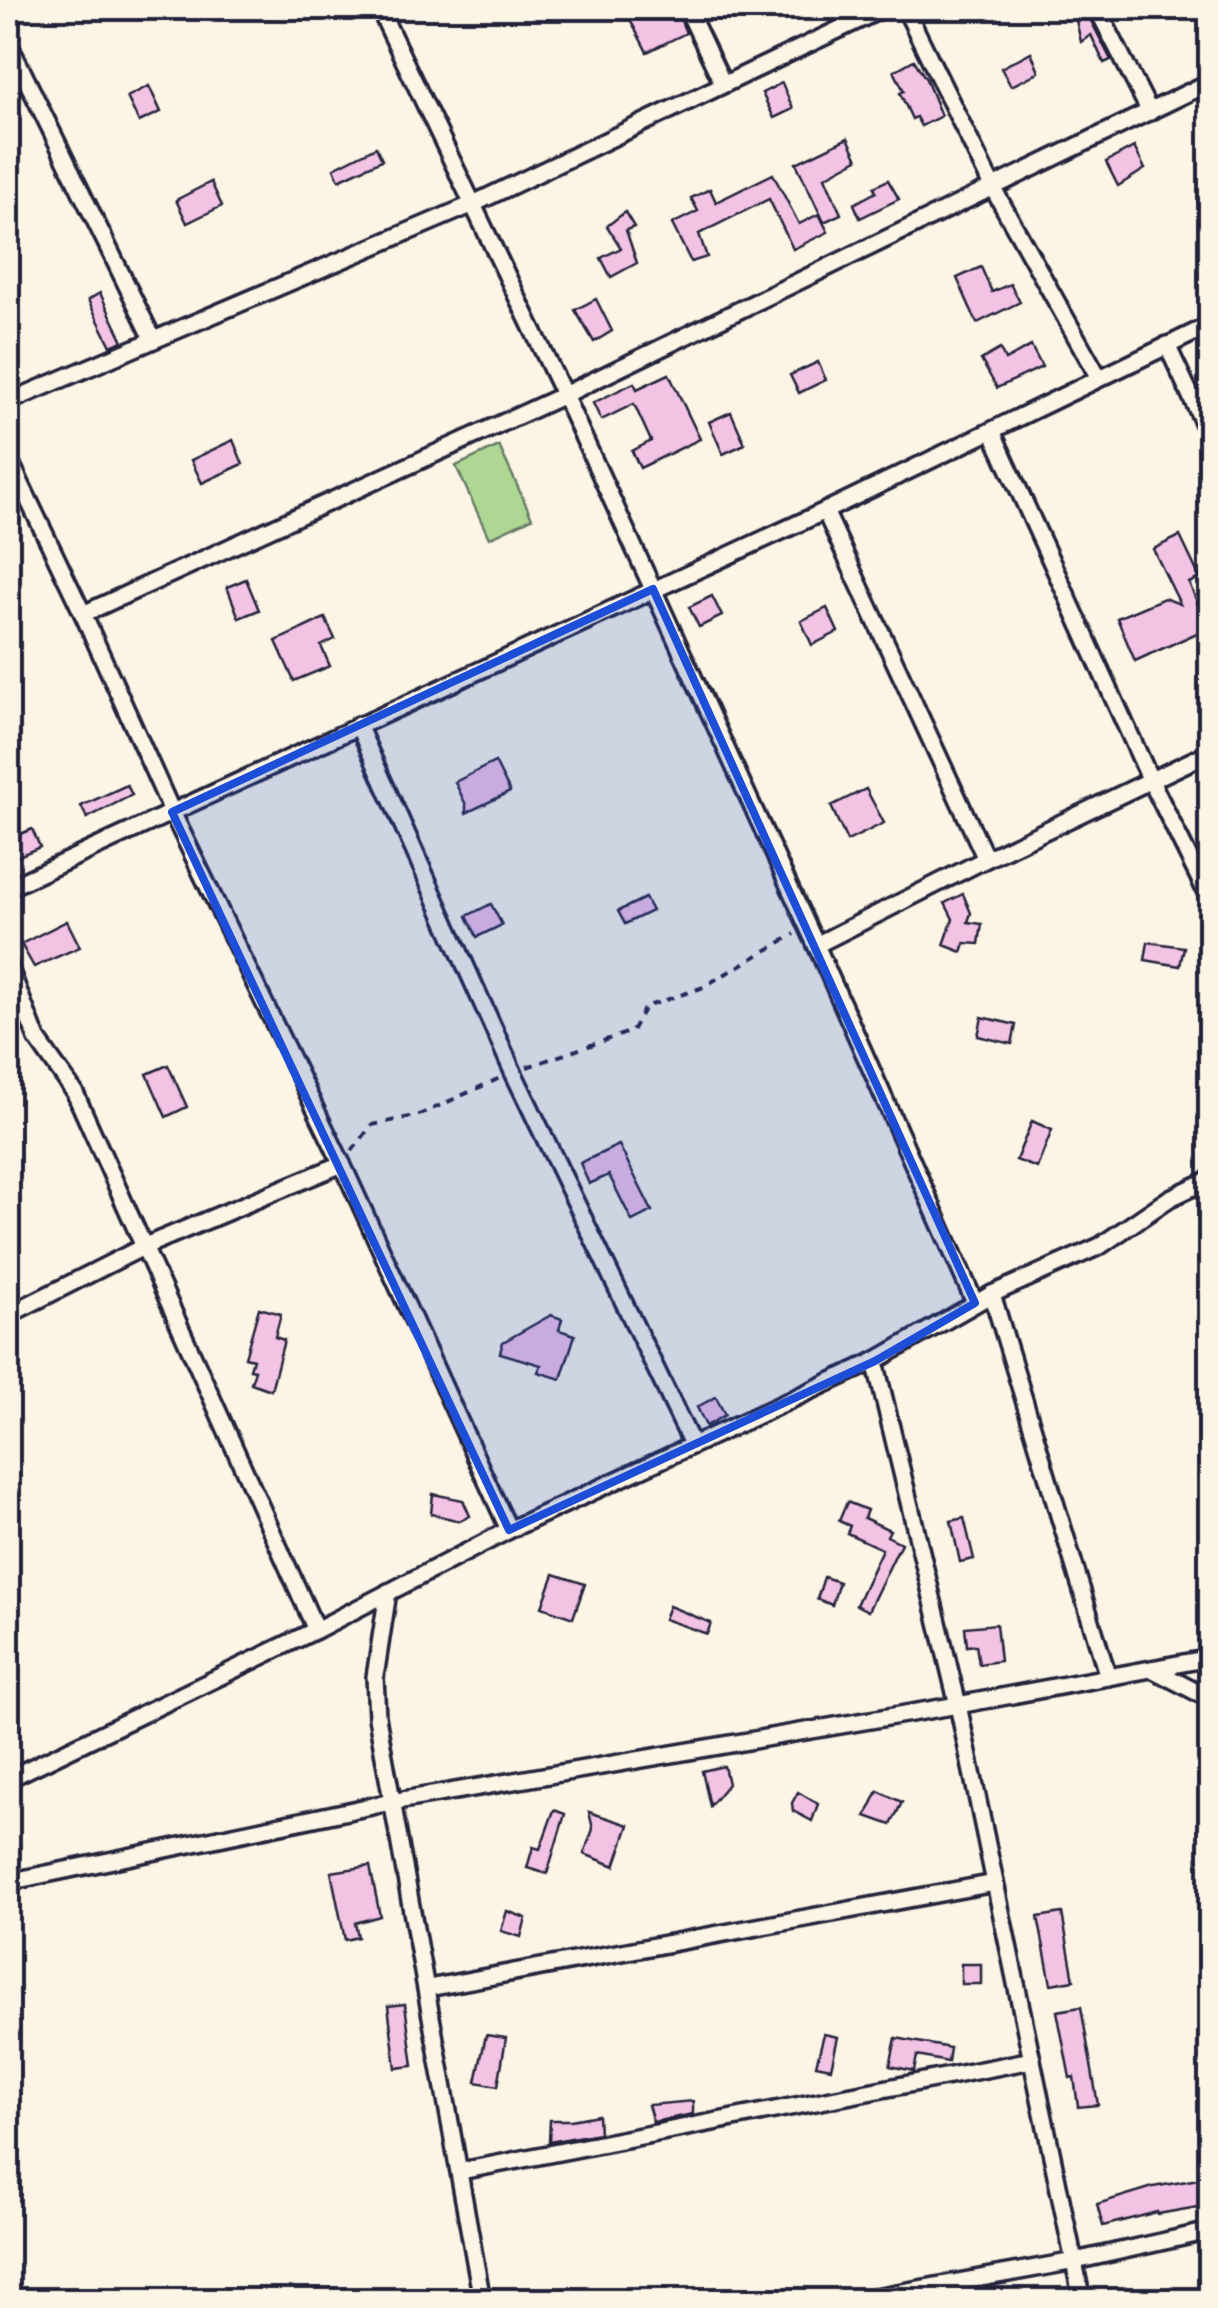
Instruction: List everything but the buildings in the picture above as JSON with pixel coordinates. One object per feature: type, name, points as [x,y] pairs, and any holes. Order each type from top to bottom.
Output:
[{"type":"street","points":[[379,8],[564,396],[808,927],[975,1303]]},
{"type":"street","points":[[687,8],[723,84]]},
{"type":"street","points":[[8,402],[471,205],[884,8]]},
{"type":"street","points":[[904,8],[994,190],[1098,376]]},
{"type":"street","points":[[1097,8],[1150,112]]},
{"type":"street","points":[[8,42],[152,339]]},
{"type":"street","points":[[83,614],[564,396],[1210,82]]},
{"type":"street","points":[[8,888],[824,510],[1210,324]]},
{"type":"street","points":[[1167,344],[1210,437]]},
{"type":"street","points":[[992,431],[1151,781],[1210,900]]},
{"type":"street","points":[[8,457],[172,812],[342,1164],[508,1530]]},
{"type":"street","points":[[824,510],[986,859]]},
{"type":"street","points":[[358,725],[513,1072],[692,1444]]},
{"type":"street","points":[[816,945],[1210,752]]},
{"type":"street","points":[[8,964],[37,1039],[75,1093],[316,1630]]},
{"type":"street","points":[[8,1315],[145,1246],[342,1164]]},
{"type":"street","points":[[8,1780],[316,1630],[508,1530],[875,1360],[992,1294],[1100,1246],[1170,1198],[1210,1180]]},
{"type":"street","points":[[992,1294],[1108,1677]]},
{"type":"street","points":[[875,1360],[958,1705],[1082,2300]]},
{"type":"street","points":[[388,1592],[375,1678],[376,1717],[482,2300]]},
{"type":"street","points":[[8,1882],[392,1802],[1210,1658]]},
{"type":"street","points":[[1152,1669],[1210,1699]]},
{"type":"street","points":[[428,1988],[995,1882]]},
{"type":"street","points":[[461,2171],[1032,2060]]},
{"type":"street","points":[[858,2300],[1075,2261],[1210,2231]]},
{"type":"path","points":[[342,1164],[372,1125],[418,1115],[513,1072],[632,1031],[644,1007],[701,988],[808,927]]},
{"type":"highlighted area","points":[[653,589],[975,1303],[875,1361],[509,1530],[172,812]]},
{"type":"green space","points":[[499,446],[532,518],[489,538],[456,466]]}]
